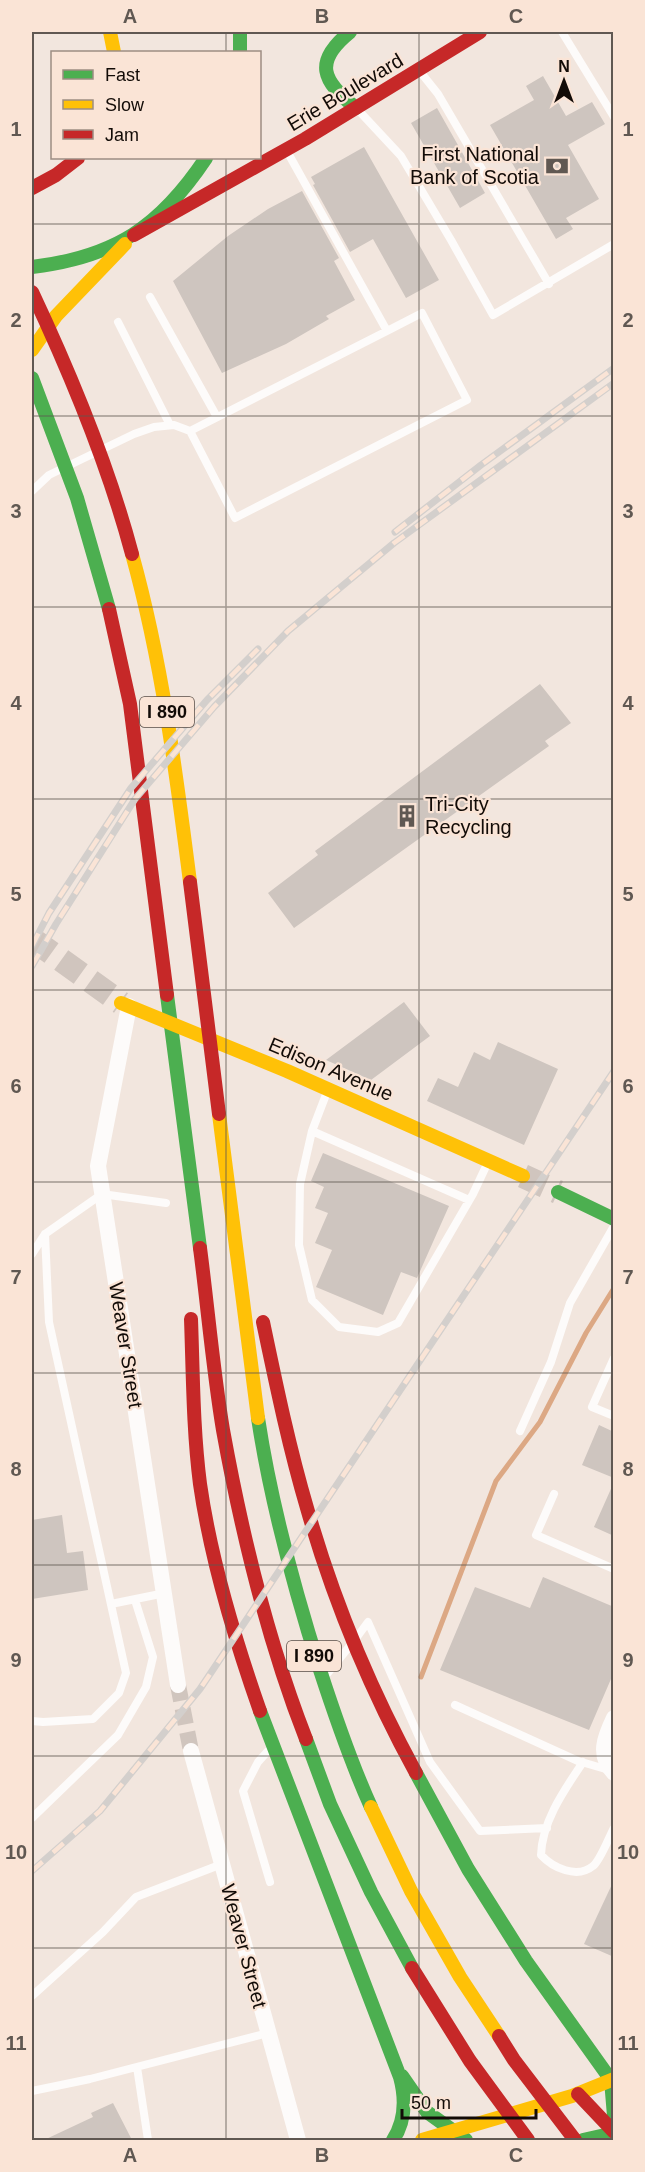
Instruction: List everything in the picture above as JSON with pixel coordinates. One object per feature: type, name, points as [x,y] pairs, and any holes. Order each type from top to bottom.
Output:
[{"type":"main road","points":[[110,32],[114,51]]},
{"type":"main road","points":[[240,32],[240,51]]},
{"type":"main road","points":[[350,32],[335,43],[327,54],[326,71],[333,88],[357,108]]},
{"type":"main road","name":"Erie Boulevard","points":[[134,235],[286,150],[480,32]]},
{"type":"main road","points":[[32,188],[68,168],[77,159]]},
{"type":"main road","points":[[32,350],[62,310],[134,235],[181,192],[205,159]]},
{"type":"main road","points":[[32,267],[76,259],[134,235]]},
{"type":"main road","points":[[32,275],[50,330]]},
{"type":"main road","name":"I 890","points":[[32,292],[83,408],[119,511],[153,634],[176,771],[252,1374],[267,1469],[288,1565],[320,1676],[369,1804],[421,1911],[494,2031],[547,2106],[575,2140]]},
{"type":"main road","name":"I 890","points":[[32,378],[85,522],[120,652],[140,776],[216,1378],[231,1476],[252,1574],[286,1687],[332,1809],[367,1886],[389,1928],[451,2031],[491,2091],[528,2140]]},
{"type":"main road","name":"Edison Avenue","points":[[125,1004],[328,1089],[524,1176]]},
{"type":"main road","points":[[219,1111],[254,1281]]},
{"type":"main road","points":[[183,1115],[189,1276]]},
{"type":"main road","points":[[558,1192],[614,1219]]},
{"type":"main road","points":[[259,1304],[294,1464],[307,1509],[340,1608],[366,1670],[406,1755],[489,1903],[526,1961],[612,2079],[614,2116]]},
{"type":"main road","points":[[190,1311],[200,1482],[221,1584],[255,1698],[404,2090],[403,2120],[393,2140]]},
{"type":"main road","points":[[575,2029],[600,2045]]},
{"type":"main road","points":[[395,2063],[415,2097],[427,2112],[459,2138]]},
{"type":"main road","points":[[422,2140],[459,2138],[612,2079]]},
{"type":"main road","points":[[578,2094],[614,2132],[583,2140]]},
{"type":"street","name":"Weaver Street","points":[[125,1004],[98,1166],[178,1685]]},
{"type":"street","points":[[612,1772],[603,1755],[604,1740],[614,1718]]},
{"type":"street","name":"Weaver Street","points":[[191,1751],[298,2140]]},
{"type":"lane","points":[[562,32],[614,117]]},
{"type":"lane","points":[[419,70],[438,94],[549,284]]},
{"type":"lane","points":[[357,108],[401,156],[493,315],[614,244]]},
{"type":"lane","points":[[286,150],[387,331]]},
{"type":"lane","points":[[150,297],[218,417]]},
{"type":"lane","points":[[32,491],[49,475],[134,434],[153,427],[170,425],[190,431],[422,313],[467,400],[235,518],[190,431]]},
{"type":"lane","points":[[118,322],[170,425]]},
{"type":"lane","points":[[328,1089],[312,1131],[300,1184],[299,1245],[312,1300],[339,1327],[378,1332],[398,1323],[489,1161]]},
{"type":"lane","points":[[312,1131],[469,1200]]},
{"type":"lane","points":[[32,1254],[45,1234],[102,1194],[166,1203]]},
{"type":"lane","points":[[520,1431],[551,1362],[570,1303],[614,1226]]},
{"type":"lane","points":[[32,1721],[93,1719],[119,1693],[126,1673],[49,1322],[45,1234]]},
{"type":"lane","points":[[614,1358],[592,1407],[614,1416]]},
{"type":"lane","points":[[554,1494],[536,1535],[614,1569]]},
{"type":"lane","points":[[111,1604],[165,1593]]},
{"type":"lane","points":[[32,1818],[118,1735],[146,1687],[153,1657],[135,1600]]},
{"type":"lane","points":[[317,1688],[368,1622],[430,1762],[480,1831],[547,1828]]},
{"type":"lane","points":[[455,1705],[612,1772]]},
{"type":"lane","points":[[288,1725],[302,1706]]},
{"type":"lane","points":[[270,1882],[243,1791],[258,1762],[280,1734]]},
{"type":"lane","points":[[584,1762],[564,1791],[542,1841],[541,1855],[550,1864],[568,1872],[582,1872],[594,1866],[614,1828]]},
{"type":"lane","points":[[32,1996],[103,1932],[136,1897],[222,1864]]},
{"type":"lane","points":[[32,2091],[90,2079],[268,2033]]},
{"type":"lane","points":[[137,2067],[148,2140]]},
{"type":"building","points":[[543,76],[566,116],[592,102],[605,124],[568,145],[599,199],[566,218],[573,229],[556,239],[490,125],[534,100],[526,86]]},
{"type":"building","points":[[437,108],[485,193],[460,208],[411,123]]},
{"type":"building","points":[[364,147],[439,280],[406,298],[373,239],[350,252],[313,185],[315,184],[311,177]]},
{"type":"building","points":[[302,191],[339,258],[334,261],[355,300],[326,316],[329,319],[286,344],[222,373],[173,281],[228,236],[268,209]]},
{"type":"building","name":"Tri-City Recycling","points":[[540,684],[571,723],[545,741],[549,746],[294,928],[268,893],[318,855],[315,851]]},
{"type":"building","points":[[404,1002],[430,1036],[371,1080],[326,1060]]},
{"type":"building","points":[[498,1042],[558,1069],[524,1145],[427,1101],[438,1078],[458,1087],[474,1052],[490,1060]]},
{"type":"building","points":[[323,1153],[449,1206],[417,1278],[401,1272],[383,1315],[316,1287],[332,1250],[315,1243],[328,1213],[315,1208],[324,1187],[311,1181]]},
{"type":"building","points":[[599,1425],[614,1432],[614,1478],[582,1465]]},
{"type":"building","points":[[614,1482],[614,1536],[594,1527]]},
{"type":"building","points":[[62,1515],[67,1553],[83,1551],[88,1590],[32,1599],[32,1520]]},
{"type":"building","points":[[543,1577],[614,1607],[614,1672],[589,1730],[440,1670],[475,1587],[530,1608]]},
{"type":"building","points":[[614,1880],[614,1957],[584,1944]]},
{"type":"building","points":[[113,2103],[132,2140],[44,2140],[93,2117],[91,2113]]},
{"type":"waterway","points":[[421,1677],[496,1481],[540,1422],[586,1333],[614,1288]]},
{"type":"tunnel","points":[[32,939],[121,1003]]},
{"type":"tunnel","points":[[523,1176],[558,1192]]},
{"type":"tunnel","points":[[178,1685],[191,1751]]},
{"type":"railway","points":[[395,532],[481,465],[614,368]]},
{"type":"railway","points":[[32,966],[135,799],[214,707],[288,631],[394,543],[614,383]]},
{"type":"railway","points":[[32,946],[49,913],[131,788],[207,700],[258,649]]},
{"type":"railway","points":[[32,1871],[100,1811],[200,1689],[614,1071]]},
{"type":"traffic: fast","points":[[240,32],[240,51]]},
{"type":"traffic: fast","points":[[350,32],[331,53],[326,71],[336,89],[356,108]]},
{"type":"traffic: fast","points":[[32,267],[88,255],[133,235],[171,203],[205,159]]},
{"type":"traffic: fast","points":[[32,378],[77,498],[109,609]]},
{"type":"traffic: fast","points":[[167,995],[200,1248]]},
{"type":"traffic: fast","points":[[558,1192],[614,1219]]},
{"type":"traffic: fast","points":[[258,1418],[276,1514],[301,1608],[337,1722],[371,1807]]},
{"type":"traffic: fast","points":[[260,1711],[400,2077],[404,2109],[393,2140]]},
{"type":"traffic: fast","points":[[306,1739],[330,1804],[371,1892],[412,1968]]},
{"type":"traffic: fast","points":[[416,1773],[468,1869],[526,1961],[611,2080],[614,2116]]},
{"type":"traffic: fast","points":[[402,2076],[427,2112],[466,2140]]},
{"type":"traffic: fast","points":[[583,2140],[614,2133]]},
{"type":"traffic: slow","points":[[110,32],[114,51]]},
{"type":"traffic: slow","points":[[32,350],[56,316],[125,244]]},
{"type":"traffic: slow","points":[[132,554],[160,676],[190,882]]},
{"type":"traffic: slow","points":[[121,1003],[287,1071],[523,1176]]},
{"type":"traffic: slow","points":[[219,1114],[258,1418]]},
{"type":"traffic: slow","points":[[371,1807],[411,1891],[460,1977],[499,2036]]},
{"type":"traffic: slow","points":[[422,2140],[572,2096],[614,2079]]},
{"type":"traffic: jam","points":[[134,235],[305,139],[480,32]]},
{"type":"traffic: jam","points":[[32,188],[56,175],[77,159]]},
{"type":"traffic: jam","points":[[32,292],[88,421],[112,487],[132,554]]},
{"type":"traffic: jam","points":[[109,609],[130,704],[167,995]]},
{"type":"traffic: jam","points":[[190,882],[219,1114]]},
{"type":"traffic: jam","points":[[200,1248],[219,1407],[238,1509],[279,1663],[306,1739]]},
{"type":"traffic: jam","points":[[191,1319],[196,1443],[210,1542],[224,1599],[260,1711]]},
{"type":"traffic: jam","points":[[263,1322],[294,1462],[317,1542],[368,1676],[416,1773]]},
{"type":"traffic: jam","points":[[412,1968],[470,2061],[528,2140]]},
{"type":"traffic: jam","points":[[499,2036],[514,2060],[575,2140]]},
{"type":"traffic: jam","points":[[578,2094],[614,2132]]},
{"type":"place","name":"First National Bank of Scotia","points":[[557,166]]},
{"type":"place","name":"Tri-City Recycling","points":[[407,816]]}]
